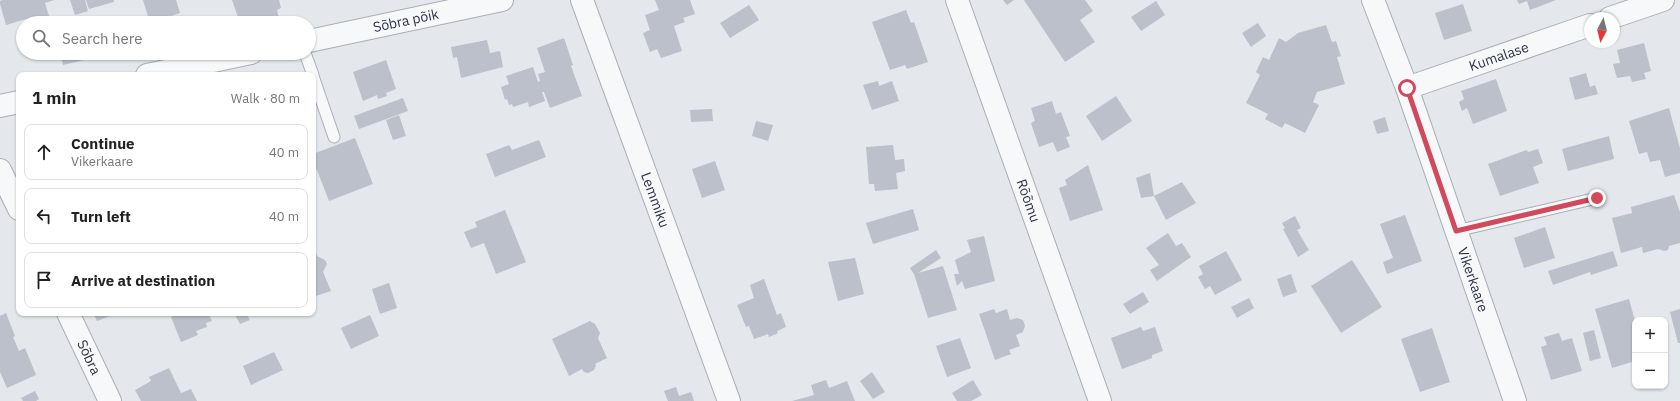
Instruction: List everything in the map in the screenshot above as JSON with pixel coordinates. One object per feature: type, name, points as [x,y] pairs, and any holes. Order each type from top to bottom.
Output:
[{"type":"street","name":"Sõbra põik","points":[[316,40],[502,0]]},
{"type":"street","name":"Lemmiku","points":[[582,0],[729,401]]},
{"type":"street","name":"Rõõmu","points":[[957,0],[1100,401]]},
{"type":"street","name":"Vikerkaare","points":[[1374,0],[1407,88],[1515,401]]},
{"type":"street","points":[[1620,15],[1663,0]]},
{"type":"street","name":"Kumalase","points":[[1407,88],[1584,27]]},
{"type":"street","points":[[161,72],[218,60]]},
{"type":"street","points":[[0,106],[16,103]]},
{"type":"street","points":[[0,170],[16,203]]},
{"type":"street","name":"Sõbra","points":[[69,316],[110,401]]},
{"type":"lane","points":[[307,60],[312,72]]},
{"type":"lane","points":[[316,85],[334,137]]},
{"type":"lane","points":[[1456,231],[1597,198]]},
{"type":"building","points":[[54,0],[45,3],[49,16],[16,16],[16,22],[6,25],[0,1]]},
{"type":"building","points":[[70,0],[85,0],[88,11],[75,15]]},
{"type":"building","points":[[86,0],[114,0],[114,2],[89,9]]},
{"type":"building","points":[[143,0],[176,0],[180,13],[171,16],[148,16]]},
{"type":"building","points":[[232,0],[279,0],[281,8],[277,10],[278,16],[238,16]]},
{"type":"building","points":[[655,0],[690,0],[695,14],[683,18],[685,22],[674,26],[682,51],[661,58],[657,49],[650,52],[643,33],[650,30],[645,15],[659,10]]},
{"type":"building","points":[[1003,0],[1014,0],[1007,5]]},
{"type":"building","points":[[1024,0],[1085,0],[1093,11],[1080,20],[1095,42],[1065,62]]},
{"type":"building","points":[[1517,0],[1556,0],[1530,10],[1527,1],[1519,4]]},
{"type":"building","points":[[1156,1],[1165,15],[1141,31],[1131,17]]},
{"type":"building","points":[[1463,4],[1472,31],[1444,40],[1435,13]]},
{"type":"building","points":[[749,5],[759,20],[730,38],[720,23]]},
{"type":"building","points":[[906,10],[911,23],[914,22],[928,62],[907,69],[905,65],[890,70],[872,22]]},
{"type":"building","points":[[1258,23],[1266,36],[1251,47],[1242,33]]},
{"type":"building","points":[[1326,25],[1332,42],[1336,41],[1341,56],[1337,57],[1345,84],[1317,92],[1313,102],[1319,105],[1305,133],[1285,123],[1282,128],[1265,119],[1268,114],[1246,103],[1260,75],[1256,72],[1263,57],[1269,60],[1279,38],[1286,42],[1298,33]]},
{"type":"building","points":[[564,38],[573,65],[571,66],[582,96],[550,108],[544,92],[542,92],[545,101],[529,107],[528,102],[513,107],[512,104],[509,105],[507,99],[505,100],[501,87],[509,84],[506,76],[533,67],[538,82],[540,81],[538,74],[545,72],[537,48]]},
{"type":"building","points":[[487,40],[490,53],[500,51],[503,67],[461,78],[457,57],[453,58],[451,47]]},
{"type":"building","points":[[1644,43],[1651,71],[1644,73],[1646,79],[1632,82],[1630,76],[1617,78],[1613,64],[1620,63],[1617,50]]},
{"type":"building","points":[[62,60],[84,60],[63,65]]},
{"type":"building","points":[[386,60],[396,89],[386,93],[387,96],[378,99],[377,95],[363,101],[353,72]]},
{"type":"building","points":[[1586,73],[1590,87],[1595,85],[1598,94],[1575,100],[1569,78]]},
{"type":"building","points":[[1496,79],[1507,111],[1473,124],[1467,108],[1462,111],[1459,102],[1464,99],[1461,91]]},
{"type":"building","points":[[878,81],[879,86],[892,81],[899,101],[872,110],[863,85]]},
{"type":"building","points":[[1116,96],[1132,121],[1102,141],[1086,116]]},
{"type":"building","points":[[403,98],[408,111],[359,129],[354,116]]},
{"type":"building","points":[[1052,101],[1056,114],[1061,112],[1070,136],[1066,137],[1070,147],[1057,152],[1053,142],[1039,147],[1031,123],[1035,121],[1031,108]]},
{"type":"building","points":[[1669,108],[1680,148],[1680,173],[1665,177],[1660,160],[1650,162],[1647,152],[1639,154],[1629,121]]},
{"type":"building","points":[[712,109],[713,121],[691,122],[690,110]]},
{"type":"building","points":[[399,115],[406,136],[393,140],[386,120]]},
{"type":"building","points":[[1385,117],[1389,131],[1377,134],[1373,121]]},
{"type":"building","points":[[756,121],[773,125],[768,141],[752,136]]},
{"type":"building","points":[[1609,136],[1614,159],[1568,171],[1562,149]]},
{"type":"building","points":[[355,138],[373,184],[329,201],[316,168],[316,153]]},
{"type":"building","points":[[539,140],[546,157],[495,177],[486,154],[509,145],[512,150]]},
{"type":"building","points":[[893,145],[895,160],[904,159],[905,171],[896,173],[898,189],[875,191],[874,184],[869,184],[866,147]]},
{"type":"building","points":[[1538,149],[1543,163],[1533,167],[1539,183],[1500,196],[1488,164],[1527,150],[1528,152]]},
{"type":"building","points":[[715,161],[725,190],[702,198],[692,169]]},
{"type":"building","points":[[1088,165],[1103,210],[1070,221],[1059,188],[1067,185],[1065,180]]},
{"type":"building","points":[[1150,173],[1154,196],[1141,198],[1136,178]]},
{"type":"building","points":[[1182,182],[1196,203],[1166,220],[1154,196]]},
{"type":"building","points":[[1674,195],[1680,212],[1680,243],[1669,246],[1668,250],[1664,251],[1658,249],[1643,253],[1642,247],[1621,253],[1612,218],[1632,213],[1631,207]]},
{"type":"building","points":[[913,209],[919,230],[873,244],[866,223]]},
{"type":"building","points":[[505,210],[526,262],[496,274],[484,243],[471,248],[464,232],[477,227],[475,222]]},
{"type":"building","points":[[1405,215],[1422,261],[1387,274],[1383,262],[1393,258],[1380,224]]},
{"type":"building","points":[[1295,216],[1301,228],[1297,230],[1309,250],[1298,257],[1283,229],[1285,228],[1282,223]]},
{"type":"building","points":[[1545,227],[1555,258],[1524,268],[1514,238]]},
{"type":"building","points":[[1168,233],[1176,246],[1182,243],[1191,257],[1157,281],[1150,270],[1159,265],[1146,248]]},
{"type":"building","points":[[984,236],[995,281],[965,289],[962,281],[957,286],[954,274],[959,274],[955,260],[971,252],[967,240]]},
{"type":"building","points":[[936,250],[941,258],[918,273],[943,266],[957,310],[928,318],[914,274],[910,268]]},
{"type":"building","points":[[1226,251],[1242,280],[1215,295],[1210,286],[1205,289],[1198,277],[1203,274],[1199,266]]},
{"type":"building","points":[[1613,251],[1618,266],[1591,275],[1590,272],[1553,285],[1548,271]]},
{"type":"building","points":[[316,253],[317,256],[325,260],[327,264],[323,272],[331,291],[316,296]]},
{"type":"building","points":[[855,258],[864,294],[838,301],[828,262]]},
{"type":"building","points":[[1352,260],[1382,307],[1341,333],[1311,286]]},
{"type":"building","points":[[1291,274],[1297,292],[1283,297],[1277,279]]},
{"type":"building","points":[[764,279],[777,315],[781,313],[786,327],[769,337],[768,334],[754,339],[749,326],[746,327],[737,305],[754,298],[750,285]]},
{"type":"building","points":[[389,283],[397,308],[380,314],[372,289]]},
{"type":"building","points":[[1143,292],[1149,302],[1130,314],[1123,304]]},
{"type":"building","points":[[1249,298],[1254,308],[1237,318],[1231,307]]},
{"type":"building","points":[[1629,299],[1634,317],[1632,317],[1632,362],[1612,368],[1595,309]]},
{"type":"building","points":[[994,309],[996,313],[1007,309],[1010,320],[1017,318],[1023,320],[1025,326],[1023,332],[1016,335],[1020,346],[1009,350],[1011,354],[995,360],[979,314]]},
{"type":"building","points":[[1680,309],[1680,343],[1678,343],[1670,312]]},
{"type":"building","points":[[6,313],[19,351],[25,348],[36,375],[7,388],[0,372],[0,316]]},
{"type":"building","points":[[370,315],[379,336],[351,349],[341,328]]},
{"type":"building","points":[[94,316],[110,316],[97,321]]},
{"type":"building","points":[[210,316],[212,321],[206,323],[207,327],[196,331],[198,335],[181,342],[171,317]]},
{"type":"building","points":[[236,316],[248,316],[250,320],[240,324]]},
{"type":"building","points":[[590,321],[595,324],[600,333],[598,338],[607,358],[595,364],[596,366],[594,370],[588,373],[584,372],[582,369],[569,376],[552,339]]},
{"type":"building","points":[[1141,327],[1143,331],[1155,327],[1163,351],[1152,355],[1152,358],[1122,369],[1111,338]]},
{"type":"building","points":[[1432,328],[1450,382],[1420,392],[1401,339]]},
{"type":"building","points":[[1594,330],[1601,358],[1590,361],[1583,333]]},
{"type":"building","points":[[1559,333],[1562,341],[1572,338],[1582,371],[1551,380],[1541,347],[1547,345],[1544,337]]},
{"type":"building","points":[[960,338],[971,368],[947,377],[936,346]]},
{"type":"building","points":[[274,352],[283,370],[251,385],[243,366]]},
{"type":"building","points":[[169,368],[181,393],[191,389],[197,401],[141,401],[135,390],[151,381],[149,377]]},
{"type":"building","points":[[872,372],[885,392],[873,399],[860,381]]},
{"type":"building","points":[[826,380],[829,388],[847,381],[855,401],[792,401],[814,395],[811,385]]},
{"type":"building","points":[[973,380],[982,395],[971,401],[957,401],[952,393]]},
{"type":"building","points":[[676,387],[679,396],[691,392],[694,401],[668,401],[664,391]]},
{"type":"building","points":[[35,391],[39,399],[36,401],[23,401],[21,398]]},
{"type":"route","points":[[1407,88],[1456,231],[1597,198]]}]
